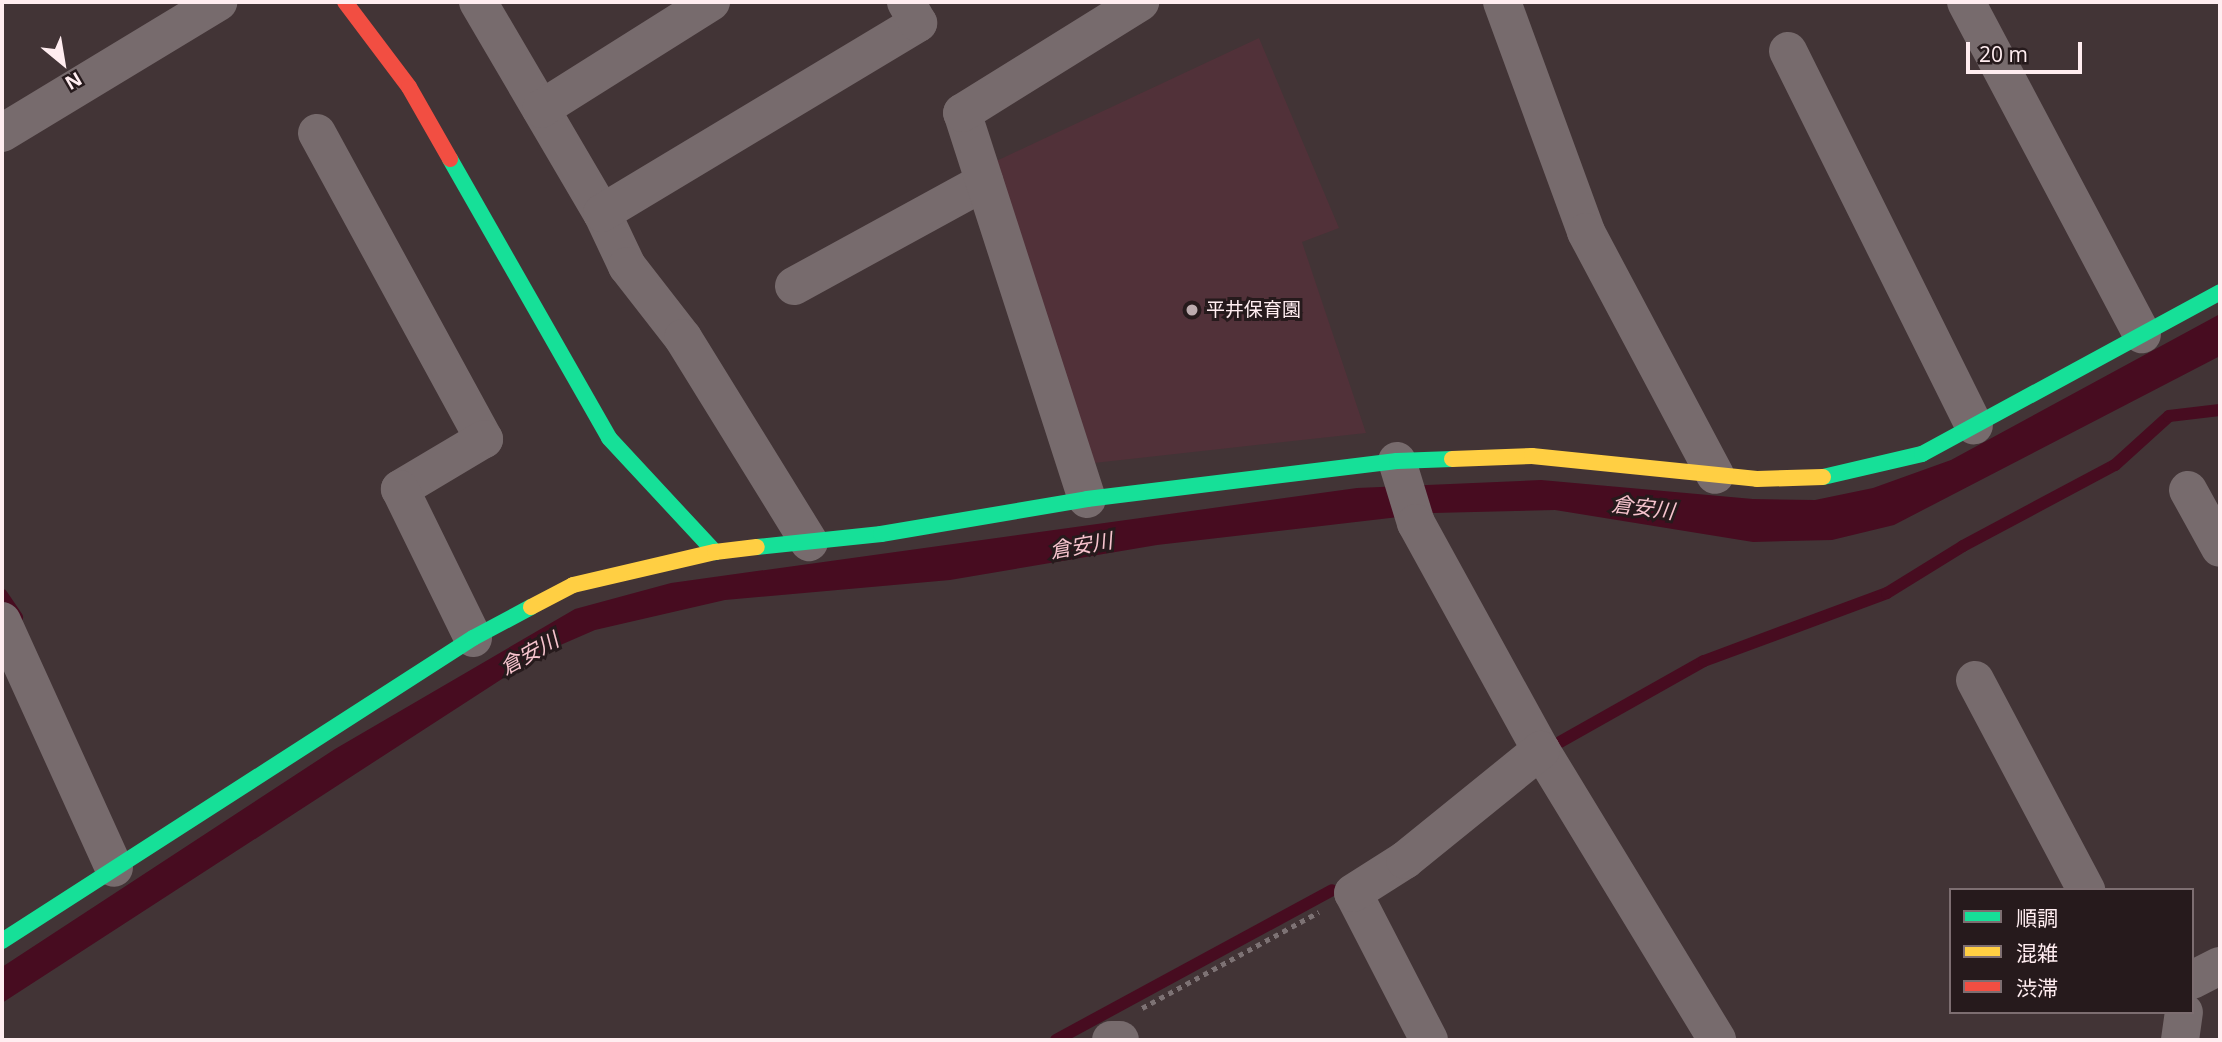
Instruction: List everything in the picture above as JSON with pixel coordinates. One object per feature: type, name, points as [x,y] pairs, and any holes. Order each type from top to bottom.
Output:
[{"type":"street","points":[[2,133],[218,2]]},
{"type":"street","points":[[345,2],[409,87],[610,438],[715,552]]},
{"type":"street","points":[[478,2],[602,214],[627,266],[683,338],[809,542]]},
{"type":"street","points":[[541,109],[710,2]]},
{"type":"street","points":[[602,214],[918,23],[906,2]]},
{"type":"street","points":[[1087,499],[962,113],[1140,2]]},
{"type":"street","points":[[1502,2],[1586,232],[1715,475]]},
{"type":"street","points":[[1966,2],[2142,334]]},
{"type":"street","points":[[1788,51],[1974,425]]},
{"type":"street","points":[[317,133],[484,439],[400,489],[473,638]]},
{"type":"street","points":[[794,286],[984,182]]},
{"type":"street","points":[[2,941],[473,638],[573,585],[715,552],[809,542],[1087,499],[1532,456],[1715,475],[1834,477],[1922,454],[2220,292]]},
{"type":"street","points":[[1399,470],[1416,523],[1541,750],[1717,1040]]},
{"type":"street","points":[[2188,491],[2220,548]]},
{"type":"street","points":[[2,621],[114,868]]},
{"type":"street","points":[[1975,680],[2085,888]]},
{"type":"street","points":[[1429,1040],[1353,893],[1405,860],[1541,750]]},
{"type":"street","points":[[2194,979],[2220,966]]},
{"type":"street","points":[[2180,1040],[2184,1014]]},
{"type":"path","points":[[1116,1039],[1133,1013],[1353,893]]},
{"type":"shaded area","points":[[1259,38],[1339,228],[1302,242],[1366,433],[1094,463],[992,163]]},
{"type":"water","name":"倉安川","points":[[2220,314],[2220,356],[1894,525],[1832,540],[1753,542],[1555,510],[1433,513],[1157,545],[950,580],[725,600],[595,630],[542,653],[2,1003],[2,967],[335,749],[575,609],[671,583],[1357,488],[1541,480],[1753,499],[1815,500],[1873,488],[1951,460]]},
{"type":"waterway","points":[[1560,742],[1704,661],[1887,593],[1963,546],[2115,465],[2169,416],[2220,410]]},
{"type":"waterway","points":[[2,595],[17,617]]},
{"type":"waterway","points":[[1056,1040],[1332,890]]},
{"type":"traffic: fast","points":[[450,159],[609,438],[715,552]]},
{"type":"traffic: fast","points":[[1823,477],[1922,454],[2220,292]]},
{"type":"traffic: fast","points":[[757,547],[881,534],[1087,499],[1397,461],[1452,459]]},
{"type":"traffic: fast","points":[[2,941],[473,638],[531,607]]},
{"type":"traffic: slow","points":[[1452,459],[1532,456],[1757,479],[1823,477]]},
{"type":"traffic: slow","points":[[531,607],[573,585],[715,552],[757,547]]},
{"type":"traffic: jam","points":[[345,2],[409,87],[450,159]]},
{"type":"place","name":"平井保育園","points":[[1192,310]]}]
